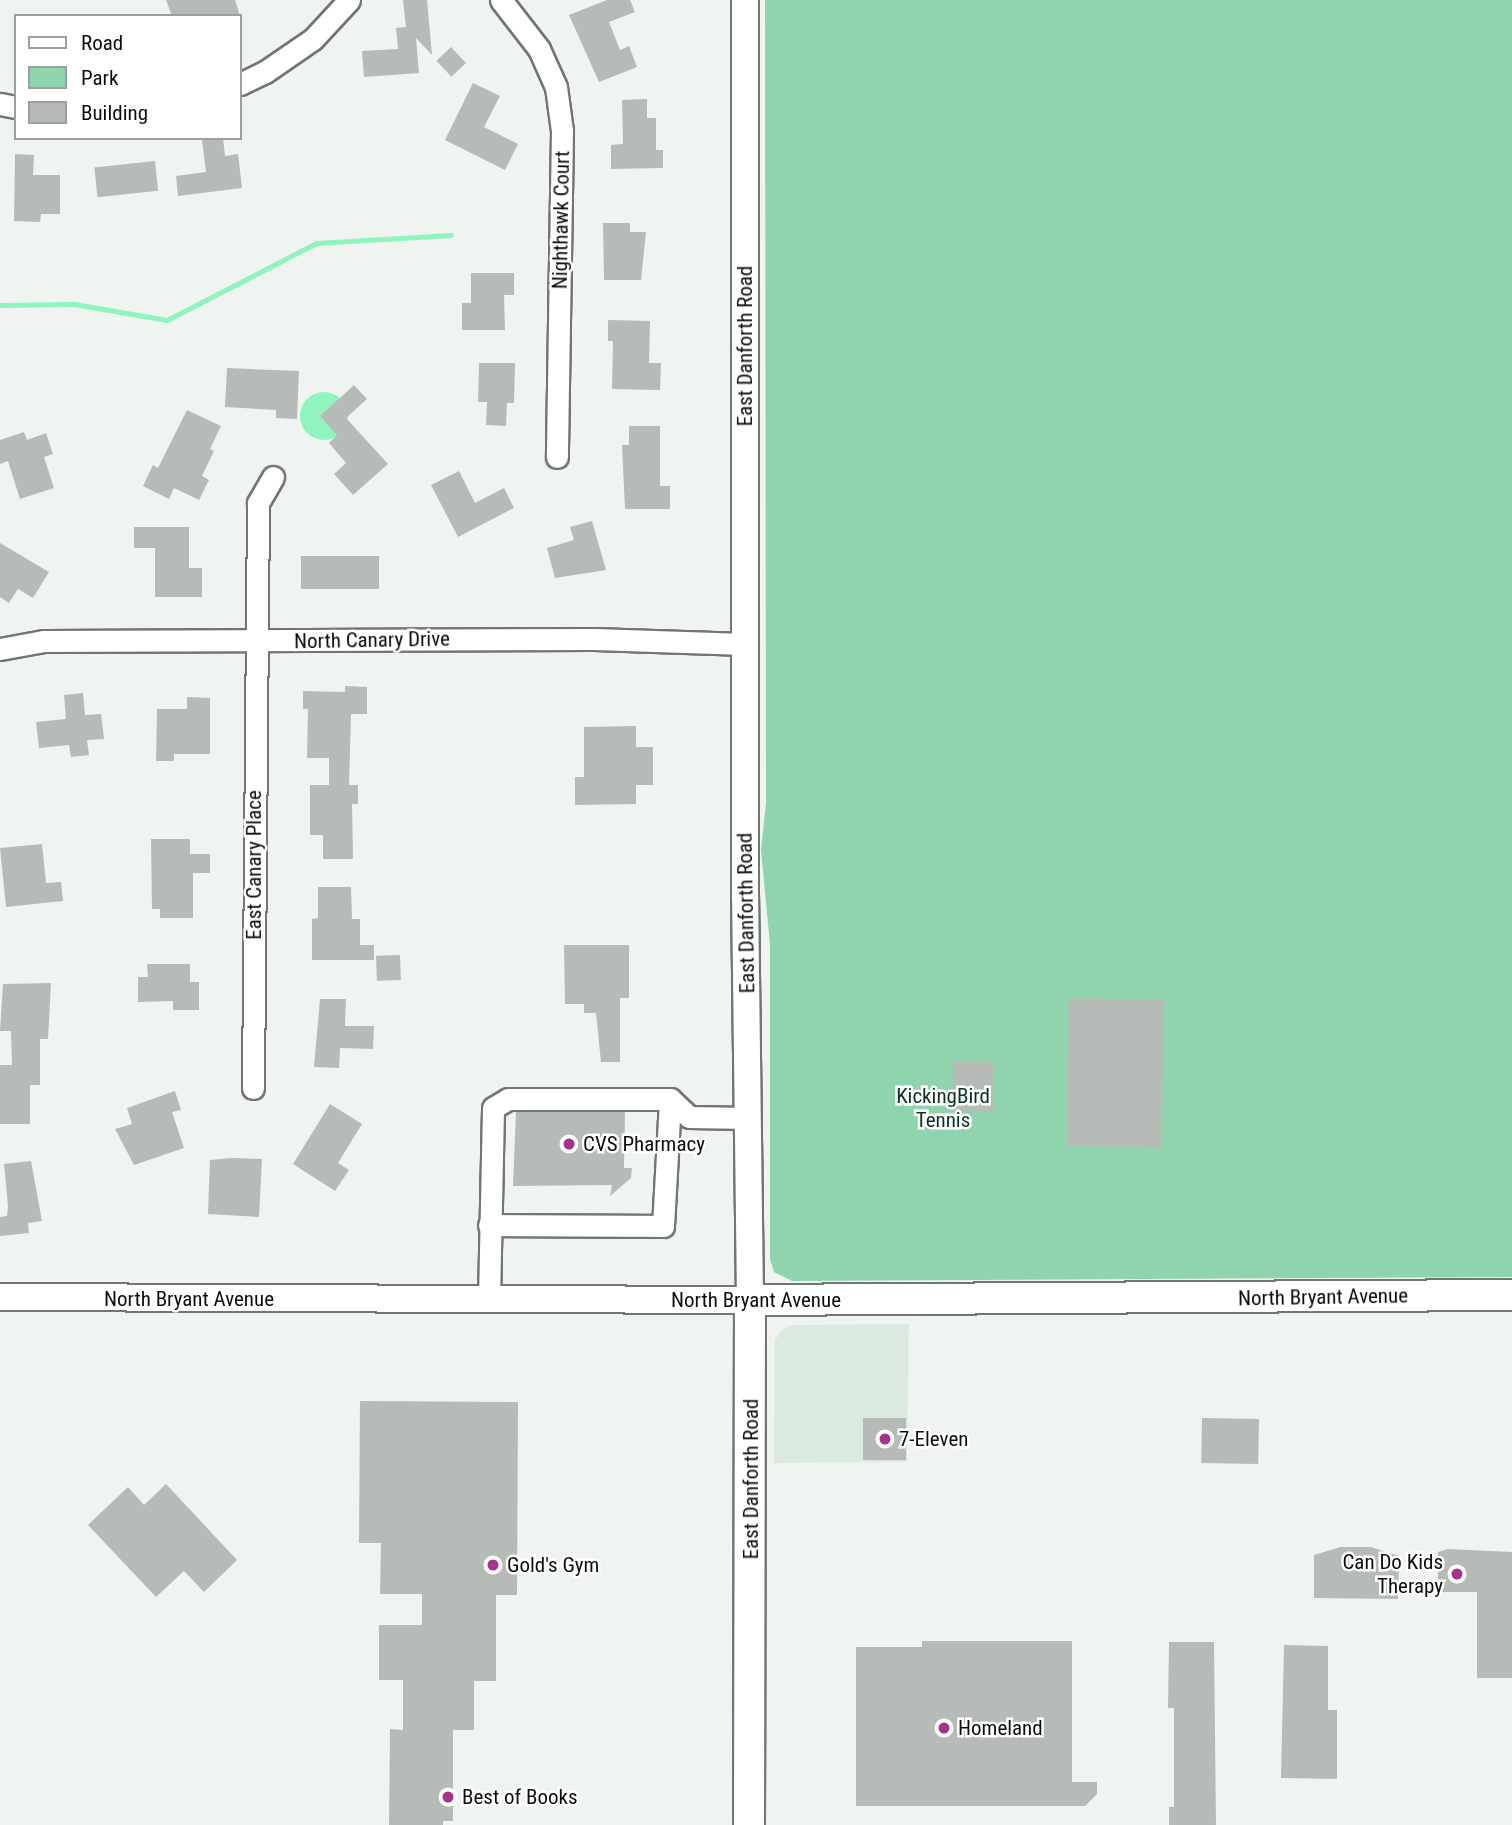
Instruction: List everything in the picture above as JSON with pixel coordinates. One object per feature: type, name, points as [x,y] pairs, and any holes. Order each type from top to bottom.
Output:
[{"type":"main road","name":"North Bryant Avenue","points":[[750,1300],[1512,1295]]},
{"type":"main road","name":"East Danforth Road","points":[[749,1825],[750,1300]]},
{"type":"street","points":[[242,83],[265,72],[313,39],[349,0]]},
{"type":"street","name":"Nighthawk Court","points":[[501,0],[539,49],[556,87],[562,131],[557,457]]},
{"type":"street","name":"East Danforth Road","points":[[745,0],[745,644],[750,1300]]},
{"type":"street","name":"East Canary Place","points":[[253,1088],[258,503],[273,477]]},
{"type":"street","name":"North Canary Drive","points":[[0,649],[44,641],[594,639],[745,644]]},
{"type":"street","points":[[489,1300],[493,1108],[508,1098],[670,1099],[689,1117],[749,1118]]},
{"type":"street","points":[[489,1226],[663,1226],[670,1099]]},
{"type":"street","name":"North Bryant Avenue","points":[[0,1297],[750,1300]]},
{"type":"shaded area","points":[[324,392],[341,399],[348,416],[341,433],[324,440],[307,433],[300,416],[307,399]]},
{"type":"shaded area","points":[[909,1324],[907,1462],[774,1463],[775,1340],[782,1330],[791,1325]]},
{"type":"green space","name":"KickingBird Tennis","points":[[765,0],[1512,0],[1512,1277],[792,1281],[774,1272],[770,1259],[770,945],[761,850],[766,803]]},
{"type":"building","points":[[166,0],[235,0],[239,14],[171,14]]},
{"type":"building","points":[[403,0],[427,0],[432,55],[416,38],[419,73],[364,77],[362,51],[398,49],[396,28],[406,27]]},
{"type":"building","points":[[607,0],[630,0],[635,12],[609,22],[620,50],[629,46],[637,67],[599,82],[569,15]]},
{"type":"building","points":[[451,47],[466,63],[451,77],[436,61]]},
{"type":"building","points":[[473,83],[500,96],[484,127],[518,144],[505,170],[445,140]]},
{"type":"building","points":[[647,99],[647,118],[656,118],[656,150],[663,150],[663,168],[611,169],[611,145],[623,144],[622,100]]},
{"type":"building","points":[[202,140],[223,140],[225,156],[238,154],[242,188],[178,196],[176,176],[206,172]]},
{"type":"building","points":[[15,154],[34,155],[33,175],[60,175],[60,214],[41,214],[40,222],[14,221]]},
{"type":"building","points":[[155,161],[158,191],[97,197],[94,167]]},
{"type":"building","points":[[603,223],[630,223],[630,232],[646,232],[641,280],[604,280]]},
{"type":"building","points":[[471,273],[514,273],[514,295],[504,295],[505,330],[462,330],[462,303],[471,303]]},
{"type":"building","points":[[608,320],[650,321],[649,363],[661,363],[660,390],[612,389],[613,341],[608,341]]},
{"type":"building","points":[[479,363],[515,363],[514,403],[507,403],[506,426],[486,425],[487,402],[478,402]]},
{"type":"building","points":[[227,368],[299,371],[297,419],[276,418],[276,410],[225,407]]},
{"type":"building","points":[[354,385],[367,399],[346,418],[388,464],[353,495],[334,474],[346,463],[329,443],[337,435],[320,416]]},
{"type":"building","points":[[187,410],[221,426],[210,449],[214,451],[202,476],[209,480],[199,500],[174,488],[169,499],[143,486],[153,465],[158,468]]},
{"type":"building","points":[[629,426],[660,426],[660,486],[670,486],[670,509],[625,509],[622,445],[629,445]]},
{"type":"building","points":[[24,432],[27,440],[46,433],[53,454],[44,457],[54,488],[20,499],[8,461],[0,464],[0,440]]},
{"type":"building","points":[[459,471],[475,503],[504,488],[514,508],[458,537],[431,485]]},
{"type":"building","points":[[592,521],[606,570],[555,578],[547,548],[574,540],[570,527]]},
{"type":"building","points":[[134,527],[189,527],[189,568],[202,568],[202,597],[155,597],[155,548],[134,548]]},
{"type":"building","points":[[0,543],[49,572],[33,598],[18,589],[9,603],[0,597]]},
{"type":"building","points":[[301,556],[379,556],[379,589],[301,589]]},
{"type":"building","points":[[345,686],[367,687],[367,714],[351,714],[349,785],[358,785],[358,804],[352,804],[353,859],[323,859],[323,835],[310,835],[310,785],[329,785],[329,758],[307,758],[308,709],[303,709],[303,691],[345,692]]},
{"type":"building","points":[[83,693],[85,715],[101,714],[104,739],[87,740],[89,755],[71,757],[69,745],[39,748],[36,722],[66,719],[64,695]]},
{"type":"building","points":[[187,697],[210,698],[210,754],[174,754],[174,761],[156,761],[157,709],[187,709]]},
{"type":"building","points":[[636,726],[636,747],[653,747],[653,785],[636,785],[636,804],[575,805],[575,777],[584,777],[584,727]]},
{"type":"building","points":[[151,839],[190,839],[190,854],[210,854],[210,873],[193,873],[193,918],[160,918],[160,909],[152,909]]},
{"type":"building","points":[[42,844],[46,883],[61,882],[63,901],[6,907],[0,848]]},
{"type":"building","points":[[318,887],[351,887],[352,919],[360,919],[360,945],[374,945],[374,960],[312,960],[312,919],[318,918]]},
{"type":"building","points":[[564,945],[629,945],[629,998],[620,998],[620,1062],[601,1062],[596,1013],[584,1013],[584,1004],[565,1004]]},
{"type":"building","points":[[400,955],[401,980],[377,981],[376,956]]},
{"type":"building","points":[[147,964],[190,964],[190,982],[199,982],[199,1010],[173,1010],[173,1001],[138,1002],[138,977],[148,977]]},
{"type":"building","points":[[51,983],[48,1039],[40,1039],[40,1085],[30,1085],[30,1124],[0,1124],[0,1065],[12,1065],[11,1031],[0,1031],[3,984]]},
{"type":"building","points":[[1069,998],[1164,1000],[1161,1148],[1066,1146]]},
{"type":"building","points":[[320,999],[346,999],[345,1026],[374,1026],[373,1049],[340,1048],[339,1068],[314,1067]]},
{"type":"building","points":[[953,1061],[993,1061],[993,1112],[953,1112]]},
{"type":"building","points":[[175,1091],[181,1110],[172,1112],[184,1148],[134,1165],[115,1129],[132,1124],[127,1108]]},
{"type":"building","points":[[330,1104],[362,1124],[338,1163],[349,1170],[335,1191],[293,1164]]},
{"type":"building","name":"CVS Pharmacy","points":[[516,1112],[625,1112],[624,1168],[632,1168],[631,1178],[610,1196],[612,1185],[513,1186]]},
{"type":"building","points":[[262,1159],[259,1217],[208,1214],[210,1160]]},
{"type":"building","points":[[31,1161],[42,1221],[28,1223],[29,1233],[0,1236],[0,1217],[7,1216],[8,1206],[4,1164]]},
{"type":"building","points":[[360,1401],[518,1402],[517,1595],[496,1595],[496,1681],[474,1681],[474,1730],[453,1730],[453,1821],[443,1821],[443,1825],[389,1825],[390,1729],[403,1730],[403,1680],[379,1680],[379,1625],[422,1625],[422,1594],[380,1594],[381,1543],[359,1543]]},
{"type":"building","name":"7-Eleven","points":[[863,1418],[906,1418],[906,1460],[863,1460]]},
{"type":"building","points":[[1202,1418],[1259,1419],[1258,1464],[1201,1463]]},
{"type":"building","points":[[166,1484],[237,1560],[204,1592],[184,1571],[156,1597],[88,1525],[128,1487],[144,1505]]},
{"type":"building","points":[[1341,1547],[1371,1547],[1399,1556],[1398,1599],[1314,1598],[1314,1555]]},
{"type":"building","points":[[1448,1549],[1512,1552],[1512,1678],[1477,1678],[1477,1592],[1438,1592],[1438,1552]]},
{"type":"building","points":[[922,1641],[1072,1641],[1072,1782],[1097,1782],[1097,1794],[1085,1806],[856,1806],[856,1647],[922,1647]]},
{"type":"building","points":[[1169,1642],[1214,1642],[1216,1825],[1169,1825],[1169,1807],[1174,1807],[1174,1708],[1168,1708]]},
{"type":"building","points":[[1284,1645],[1328,1646],[1328,1710],[1337,1710],[1337,1779],[1281,1778]]},
{"type":"waterway","points":[[0,305],[74,304],[167,320],[316,243],[451,235]]},
{"type":"place","name":"CVS Pharmacy","points":[[569,1144]]},
{"type":"place","name":"7-Eleven","points":[[885,1439]]},
{"type":"place","name":"Gold's Gym","points":[[493,1565]]},
{"type":"place","name":"Can Do Kids Therapy","points":[[1457,1574]]},
{"type":"place","name":"Homeland","points":[[944,1728]]},
{"type":"place","name":"Best of Books","points":[[448,1797]]}]
